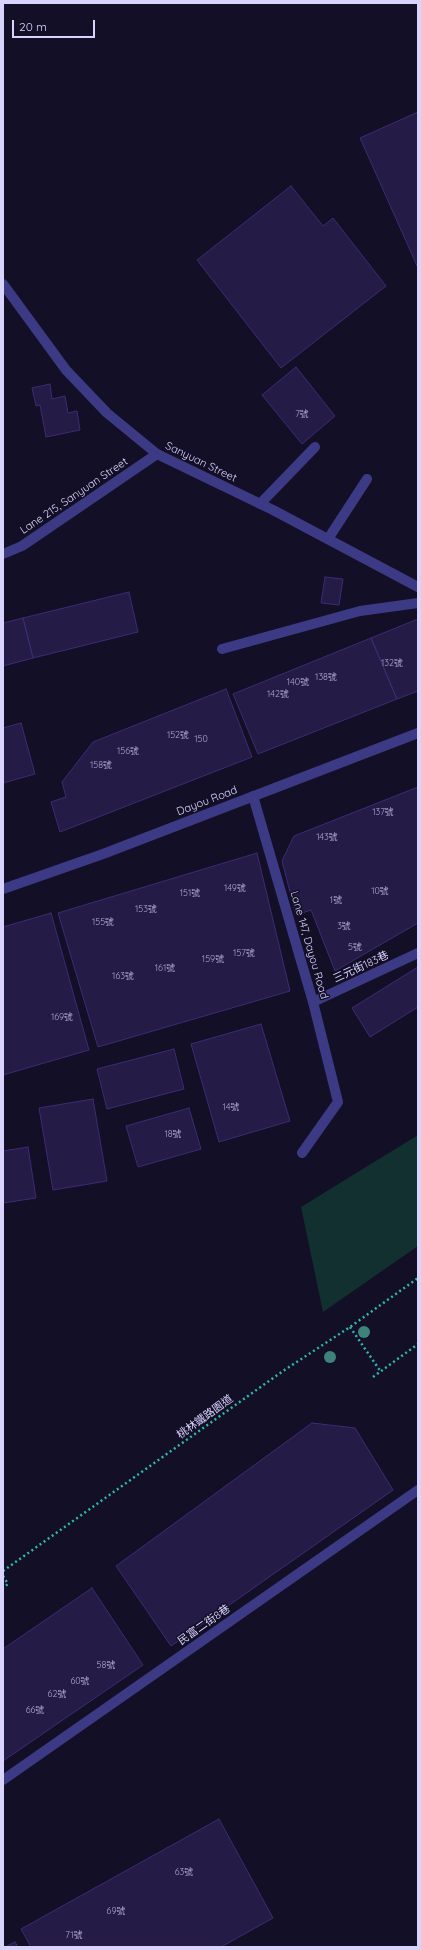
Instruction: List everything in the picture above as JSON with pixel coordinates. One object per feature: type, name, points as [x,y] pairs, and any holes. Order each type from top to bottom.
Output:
[{"type":"street","name":"Sanyuan Street","points":[[3,284],[66,370],[107,413],[157,454],[260,504],[418,587]]},
{"type":"street","points":[[260,504],[315,447]]},
{"type":"street","name":"Lane 215, Sanyuan Street","points":[[3,554],[22,546],[157,454]]},
{"type":"street","points":[[328,540],[367,479]]},
{"type":"street","points":[[222,649],[360,611],[418,603]]},
{"type":"street","name":"Dayou Road","points":[[3,889],[103,854],[418,733]]},
{"type":"street","name":"Lane 147, Dayou Road","points":[[253,796],[313,1002],[338,1102],[302,1153]]},
{"type":"street","name":"三元街183巷","points":[[313,1002],[418,952]]},
{"type":"street","name":"民富二街8巷","points":[[3,1780],[418,1490]]},
{"type":"path","name":"桃林鐵路園道","points":[[3,1571],[283,1371],[350,1327],[418,1278]]},
{"type":"path","points":[[350,1327],[381,1372]]},
{"type":"path","points":[[373,1377],[418,1344]]},
{"type":"path","points":[[3,1576],[8,1584],[3,1588]]},
{"type":"green space","points":[[418,1135],[418,1246],[323,1312],[301,1207]]},
{"type":"building","points":[[418,112],[418,268],[360,138]]},
{"type":"building","points":[[291,186],[323,226],[333,218],[386,286],[281,368],[197,260]]},
{"type":"building","points":[[296,367],[335,416],[302,444],[262,395]]},
{"type":"building","points":[[50,384],[52,399],[65,396],[68,413],[77,411],[80,430],[46,437],[40,405],[36,406],[32,388]]},
{"type":"building","points":[[325,577],[343,579],[339,605],[321,603]]},
{"type":"building","points":[[129,592],[138,632],[33,658],[23,618]]},
{"type":"building","points":[[23,618],[33,658],[3,666],[3,623]]},
{"type":"building","points":[[418,619],[418,691],[397,699],[371,638]]},
{"type":"building","points":[[371,638],[397,699],[258,754],[233,694]]},
{"type":"building","points":[[226,689],[252,757],[60,832],[51,802],[66,797],[62,782],[93,742]]},
{"type":"building","points":[[21,723],[35,774],[3,783],[3,728]]},
{"type":"building","points":[[418,787],[418,923],[335,971],[311,910],[296,915],[282,861],[294,836]]},
{"type":"building","points":[[257,853],[290,991],[98,1047],[58,913]]},
{"type":"building","points":[[51,913],[89,1050],[3,1075],[3,927]]},
{"type":"building","points":[[418,967],[418,1007],[370,1037],[352,1008]]},
{"type":"building","points":[[261,1024],[290,1121],[219,1142],[191,1044]]},
{"type":"building","points":[[174,1049],[184,1089],[107,1109],[97,1069]]},
{"type":"building","points":[[93,1099],[107,1181],[53,1190],[39,1108]]},
{"type":"building","points":[[189,1108],[201,1149],[138,1167],[126,1126]]},
{"type":"building","points":[[28,1147],[36,1198],[3,1203],[3,1151]]},
{"type":"building","points":[[312,1423],[355,1428],[393,1490],[171,1646],[116,1566]]},
{"type":"building","points":[[92,1588],[143,1665],[3,1761],[3,1649]]},
{"type":"building","points":[[219,1819],[273,1918],[221,1947],[31,1947],[21,1929]]},
{"type":"building","points":[[15,1942],[18,1947],[5,1947]]}]
